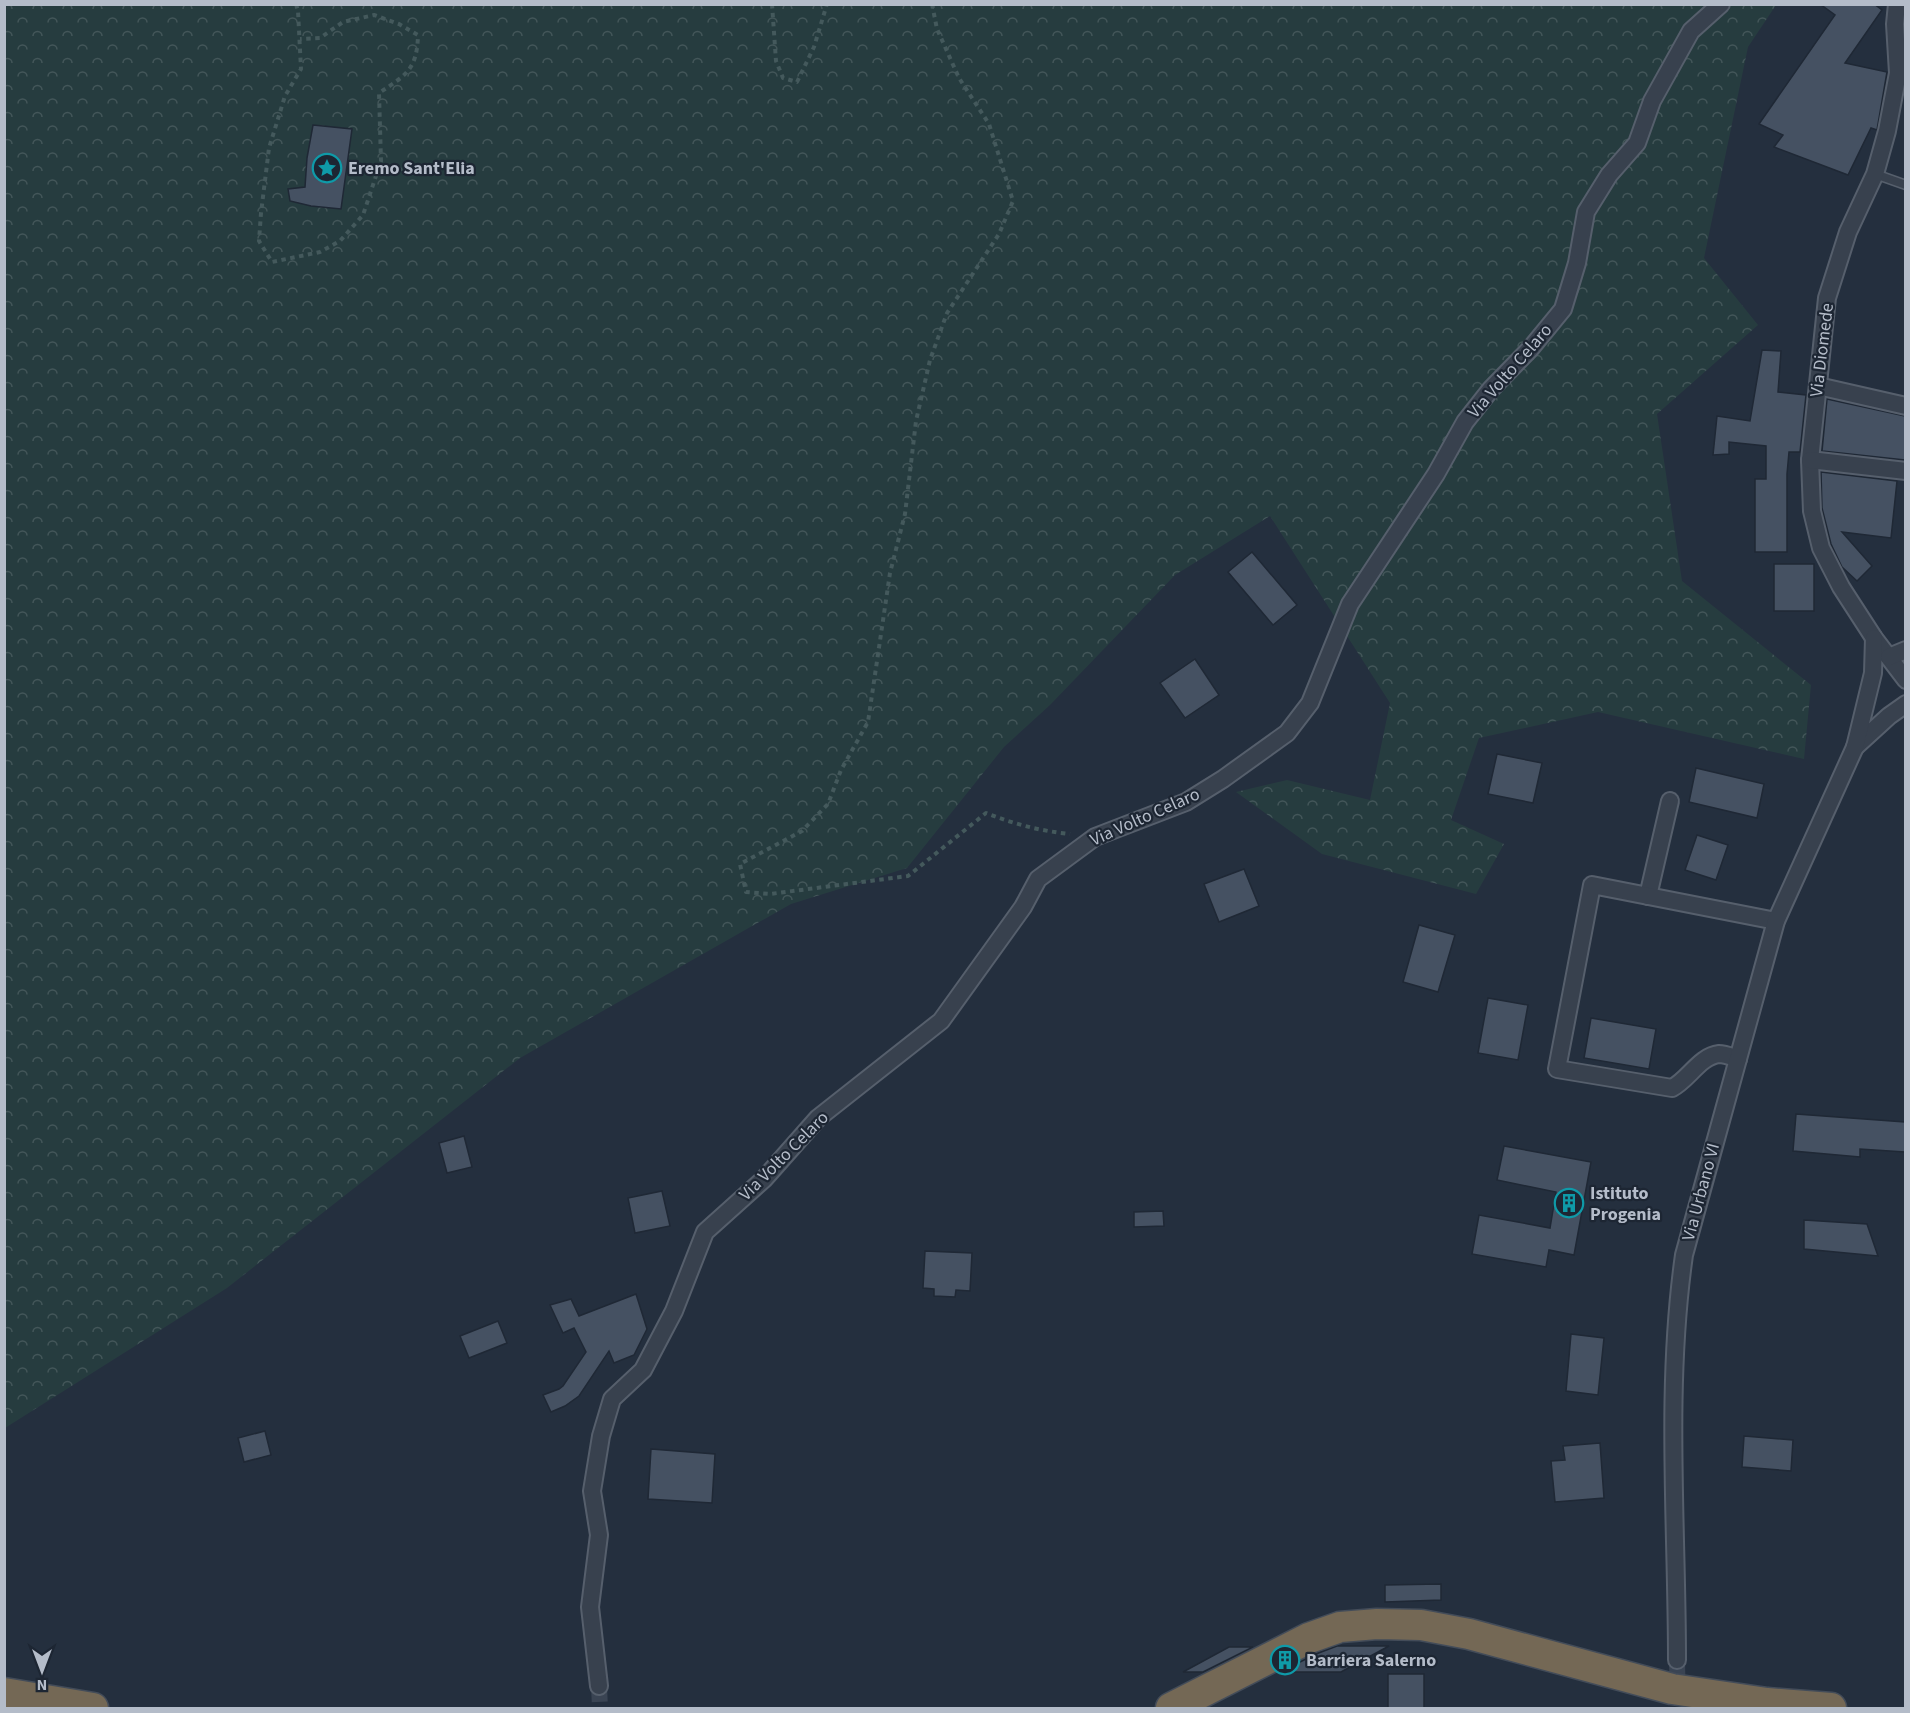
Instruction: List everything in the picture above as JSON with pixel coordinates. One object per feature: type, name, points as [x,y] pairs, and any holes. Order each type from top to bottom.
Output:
[{"type":"highway","points":[[1171,1708],[1309,1638],[1340,1627],[1395,1624],[1421,1625],[1469,1634],[1672,1689],[1767,1703],[1831,1708]]},
{"type":"highway","points":[[4,1693],[93,1708]]},
{"type":"street","name":"Via Volto Celaro","points":[[599,1686],[591,1607],[599,1535],[592,1491],[601,1436],[612,1399],[643,1370],[674,1311],[705,1232],[764,1179],[818,1118],[940,1021],[1023,907],[1038,879],[1095,837],[1186,802],[1205,791],[1287,733],[1310,703],[1350,604],[1436,474],[1465,422],[1491,389],[1531,348],[1563,309],[1577,263],[1586,212],[1609,175],[1637,143],[1653,101],[1691,31],[1721,4]]},
{"type":"street","name":"Via Diomede","points":[[1897,4],[1895,24],[1898,73],[1887,131],[1875,174],[1848,232],[1827,298],[1810,460],[1812,511],[1821,548],[1841,587],[1905,680]]},
{"type":"street","points":[[1818,386],[1905,406]]},
{"type":"street","points":[[1810,460],[1905,471]]},
{"type":"street","name":"Via Urbano VI","points":[[1677,1660],[1672,1412],[1677,1305],[1684,1255],[1776,921],[1855,747],[1873,673],[1874,638]]},
{"type":"street","points":[[1889,657],[1905,650]]},
{"type":"street","name":"Via Urbano VI","points":[[1855,747],[1888,716],[1905,704]]},
{"type":"street","points":[[1648,896],[1670,801]]},
{"type":"street","points":[[1738,1059],[1721,1054],[1710,1056],[1682,1083],[1672,1088],[1557,1069],[1592,885],[1776,921]]},
{"type":"lane","points":[[1875,174],[1905,184]]},
{"type":"path","points":[[296,4],[301,69],[285,96],[269,148],[259,241],[272,262],[320,252],[340,241],[363,215],[381,160],[380,93],[405,76],[417,55],[417,35],[399,24],[374,15],[343,22],[320,38],[300,39]]},
{"type":"path","points":[[772,4],[776,62],[783,78],[797,82],[813,47],[827,4]]},
{"type":"path","points":[[932,4],[937,29],[959,78],[989,124],[1013,201],[999,234],[947,313],[930,360],[916,421],[905,514],[890,573],[868,722],[841,770],[828,804],[802,831],[740,864],[746,892],[770,894],[908,876],[986,813],[1013,824],[1041,831],[1095,837]]},
{"type":"green space","points":[[5,5],[1776,5],[1748,47],[1704,258],[1758,325],[1657,414],[1682,581],[1811,685],[1804,759],[1598,712],[1479,738],[1451,820],[1504,844],[1476,894],[1322,854],[1236,792],[1287,780],[1370,800],[1390,703],[1270,516],[1175,575],[1050,705],[1004,747],[907,868],[791,904],[520,1058],[227,1288],[5,1428]]},
{"type":"building","points":[[1820,4],[1874,4],[1882,10],[1845,63],[1887,72],[1877,130],[1871,128],[1848,175],[1774,147],[1783,135],[1759,124],[1835,15]]},
{"type":"building","points":[[313,125],[352,129],[341,209],[290,201],[288,189],[305,187]]},
{"type":"building","points":[[1762,350],[1781,351],[1778,392],[1806,395],[1800,452],[1789,452],[1787,552],[1755,552],[1755,479],[1766,479],[1766,446],[1729,442],[1729,454],[1713,455],[1717,416],[1750,421]]},
{"type":"building","points":[[1827,399],[1905,416],[1905,460],[1822,451]]},
{"type":"building","points":[[1821,472],[1897,481],[1891,538],[1842,532],[1872,566],[1857,581],[1842,567],[1831,544],[1822,508]]},
{"type":"building","points":[[1252,552],[1297,605],[1273,625],[1228,572]]},
{"type":"building","points":[[1774,564],[1814,564],[1814,611],[1774,611]]},
{"type":"building","points":[[1195,659],[1219,695],[1185,718],[1160,683]]},
{"type":"building","points":[[1497,754],[1542,763],[1533,803],[1488,794]]},
{"type":"building","points":[[1696,768],[1764,784],[1757,818],[1689,802]]},
{"type":"building","points":[[1697,835],[1728,845],[1716,880],[1685,870]]},
{"type":"building","points":[[1244,869],[1259,906],[1219,922],[1204,884]]},
{"type":"building","points":[[1419,925],[1455,935],[1438,992],[1403,982]]},
{"type":"building","points":[[1488,998],[1528,1005],[1518,1060],[1478,1053]]},
{"type":"building","points":[[1591,1018],[1656,1029],[1649,1069],[1584,1058]]},
{"type":"building","points":[[1796,1114],[1905,1122],[1905,1152],[1860,1149],[1860,1157],[1793,1151]]},
{"type":"building","points":[[464,1136],[472,1167],[447,1173],[439,1143]]},
{"type":"building","name":"Istituto Progenia","points":[[1504,1146],[1591,1162],[1574,1255],[1549,1250],[1546,1267],[1472,1254],[1479,1215],[1550,1228],[1556,1192],[1497,1180]]},
{"type":"building","points":[[662,1191],[670,1226],[635,1233],[628,1198]]},
{"type":"building","points":[[1163,1211],[1164,1226],[1134,1227],[1134,1212]]},
{"type":"building","points":[[1804,1220],[1867,1224],[1878,1256],[1804,1249]]},
{"type":"building","points":[[925,1251],[972,1253],[970,1291],[956,1290],[955,1297],[934,1296],[934,1289],[923,1288]]},
{"type":"building","points":[[636,1294],[647,1329],[634,1355],[614,1363],[609,1351],[579,1396],[551,1412],[543,1395],[563,1386],[586,1352],[574,1328],[563,1333],[550,1305],[571,1299],[579,1316]]},
{"type":"building","points":[[498,1321],[507,1343],[469,1358],[460,1336]]},
{"type":"building","points":[[1571,1334],[1604,1338],[1598,1395],[1566,1391]]},
{"type":"building","points":[[265,1431],[271,1455],[244,1462],[238,1438]]},
{"type":"building","points":[[1744,1436],[1793,1440],[1791,1471],[1742,1467]]},
{"type":"building","points":[[1600,1443],[1604,1498],[1555,1502],[1551,1461],[1565,1460],[1563,1446]]},
{"type":"building","points":[[651,1449],[715,1454],[712,1503],[648,1499]]},
{"type":"building","points":[[1441,1584],[1441,1600],[1385,1602],[1385,1585]]},
{"type":"building","points":[[1337,1646],[1389,1646],[1341,1672],[1280,1672],[1316,1654]]},
{"type":"building","points":[[1229,1647],[1253,1647],[1203,1672],[1183,1672]]},
{"type":"building","name":"Barriera Salerno","points":[[1388,1674],[1424,1674],[1424,1708],[1388,1708]]},
{"type":"tunnel","points":[[1677,1660],[1678,1708]]},
{"type":"tunnel","points":[[599,1686],[600,1708]]},
{"type":"place","name":"Eremo Sant'Elia","points":[[327,168]]},
{"type":"place","name":"Istituto Progenia","points":[[1569,1203]]},
{"type":"place","name":"Barriera Salerno","points":[[1285,1660]]}]
